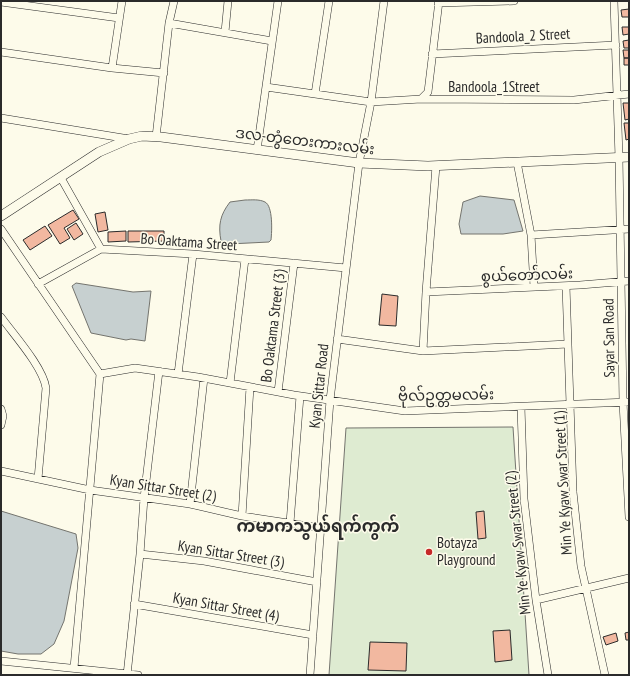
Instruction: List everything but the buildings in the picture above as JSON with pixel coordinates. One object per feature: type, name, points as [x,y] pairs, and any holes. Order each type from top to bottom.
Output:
[{"type":"main road","name":"ဒလ-တွံတေးကားလမ်း","points":[[1,216],[99,152],[129,139],[142,136],[359,163],[436,166],[629,157]]},
{"type":"street","points":[[112,68],[122,1]]},
{"type":"street","points":[[156,137],[169,23],[174,1]]},
{"type":"street","points":[[225,32],[228,1]]},
{"type":"street","points":[[257,150],[278,1]]},
{"type":"street","points":[[315,94],[329,1]]},
{"type":"street","name":"Kyan Sittar Road","points":[[310,675],[330,400],[359,163],[370,102],[384,1]]},
{"type":"street","points":[[421,100],[428,92],[439,2],[514,1]]},
{"type":"street","name":"Sayar San Road","points":[[614,1],[621,230],[625,281],[629,517]]},
{"type":"street","points":[[1,2],[119,18]]},
{"type":"street","points":[[169,23],[272,41]]},
{"type":"street","name":"Bandoola_2 Street","points":[[432,54],[616,45]]},
{"type":"street","points":[[1,52],[112,68],[164,73]]},
{"type":"street","name":"Bandoola_1Street","points":[[266,87],[370,102],[421,100],[574,100],[629,94]]},
{"type":"street","points":[[1,118],[129,139]]},
{"type":"street","points":[[517,162],[531,235],[534,287]]},
{"type":"street","points":[[422,350],[436,166]]},
{"type":"street","points":[[38,284],[101,249],[61,178]]},
{"type":"street","points":[[1,229],[100,374],[74,668]]},
{"type":"street","points":[[531,235],[629,230]]},
{"type":"street","name":"Bo Oaktama Street","points":[[101,249],[194,254],[346,268]]},
{"type":"street","points":[[178,374],[194,254]]},
{"type":"street","points":[[230,383],[245,259]]},
{"type":"street","name":"Bo Oaktama Street (3)","points":[[278,392],[294,264]]},
{"type":"street","name":"စွယ်တော်လမ်း","points":[[426,292],[566,286],[625,281]]},
{"type":"street","name":"Min Ye Kyaw Swar Street (1)","points":[[566,286],[573,492],[581,566],[605,675]]},
{"type":"street","points":[[1,318],[36,365],[45,382],[46,388],[38,479]]},
{"type":"street","points":[[337,339],[422,350],[568,344]]},
{"type":"street","name":"ဗိုလ်ဥတ္တမလမ်း","points":[[100,374],[135,368],[204,378],[300,396],[405,411],[571,406],[626,402]]},
{"type":"street","points":[[127,674],[140,554],[144,498],[159,371]]},
{"type":"street","points":[[190,504],[204,378]]},
{"type":"street","name":"Bo Oaktama Street (3)","points":[[242,516],[250,386]]},
{"type":"street","points":[[290,523],[300,396]]},
{"type":"street","name":"Min Ye Kyaw Swar Street (2)","points":[[521,407],[524,499],[536,600],[548,675]]},
{"type":"street","points":[[1,409],[1,422]]},
{"type":"street","name":"Kyan Sittar Street (2)","points":[[1,471],[90,490],[190,504],[242,516],[321,528]]},
{"type":"street","name":"Kyan Sittar Street (3)","points":[[140,554],[204,561],[317,582]]},
{"type":"street","points":[[536,600],[629,578]]},
{"type":"street","name":"Kyan Sittar Street (4)","points":[[134,604],[313,635]]},
{"type":"street","points":[[1,661],[138,675]]},
{"type":"green space","name":"Botayza Playground","points":[[513,427],[529,675],[329,675],[346,428]]},
{"type":"shaded area","points":[[480,196],[514,200],[523,231],[503,234],[461,234],[459,224],[463,202]]},
{"type":"shaded area","points":[[260,200],[268,204],[271,213],[272,225],[271,240],[269,242],[229,244],[221,241],[221,220],[227,207],[230,202]]},
{"type":"shaded area","points":[[76,283],[133,292],[151,291],[145,341],[131,339],[126,340],[91,333],[72,286]]},
{"type":"shaded area","points":[[1,511],[76,534],[78,548],[64,621],[54,644],[41,654],[18,654],[1,651]]},
{"type":"place","name":"Botayza Playground","points":[[429,552]]},
{"type":"district","name":"ကမာကသွယ်ရက်ကွက်","points":[[318,526]]}]
